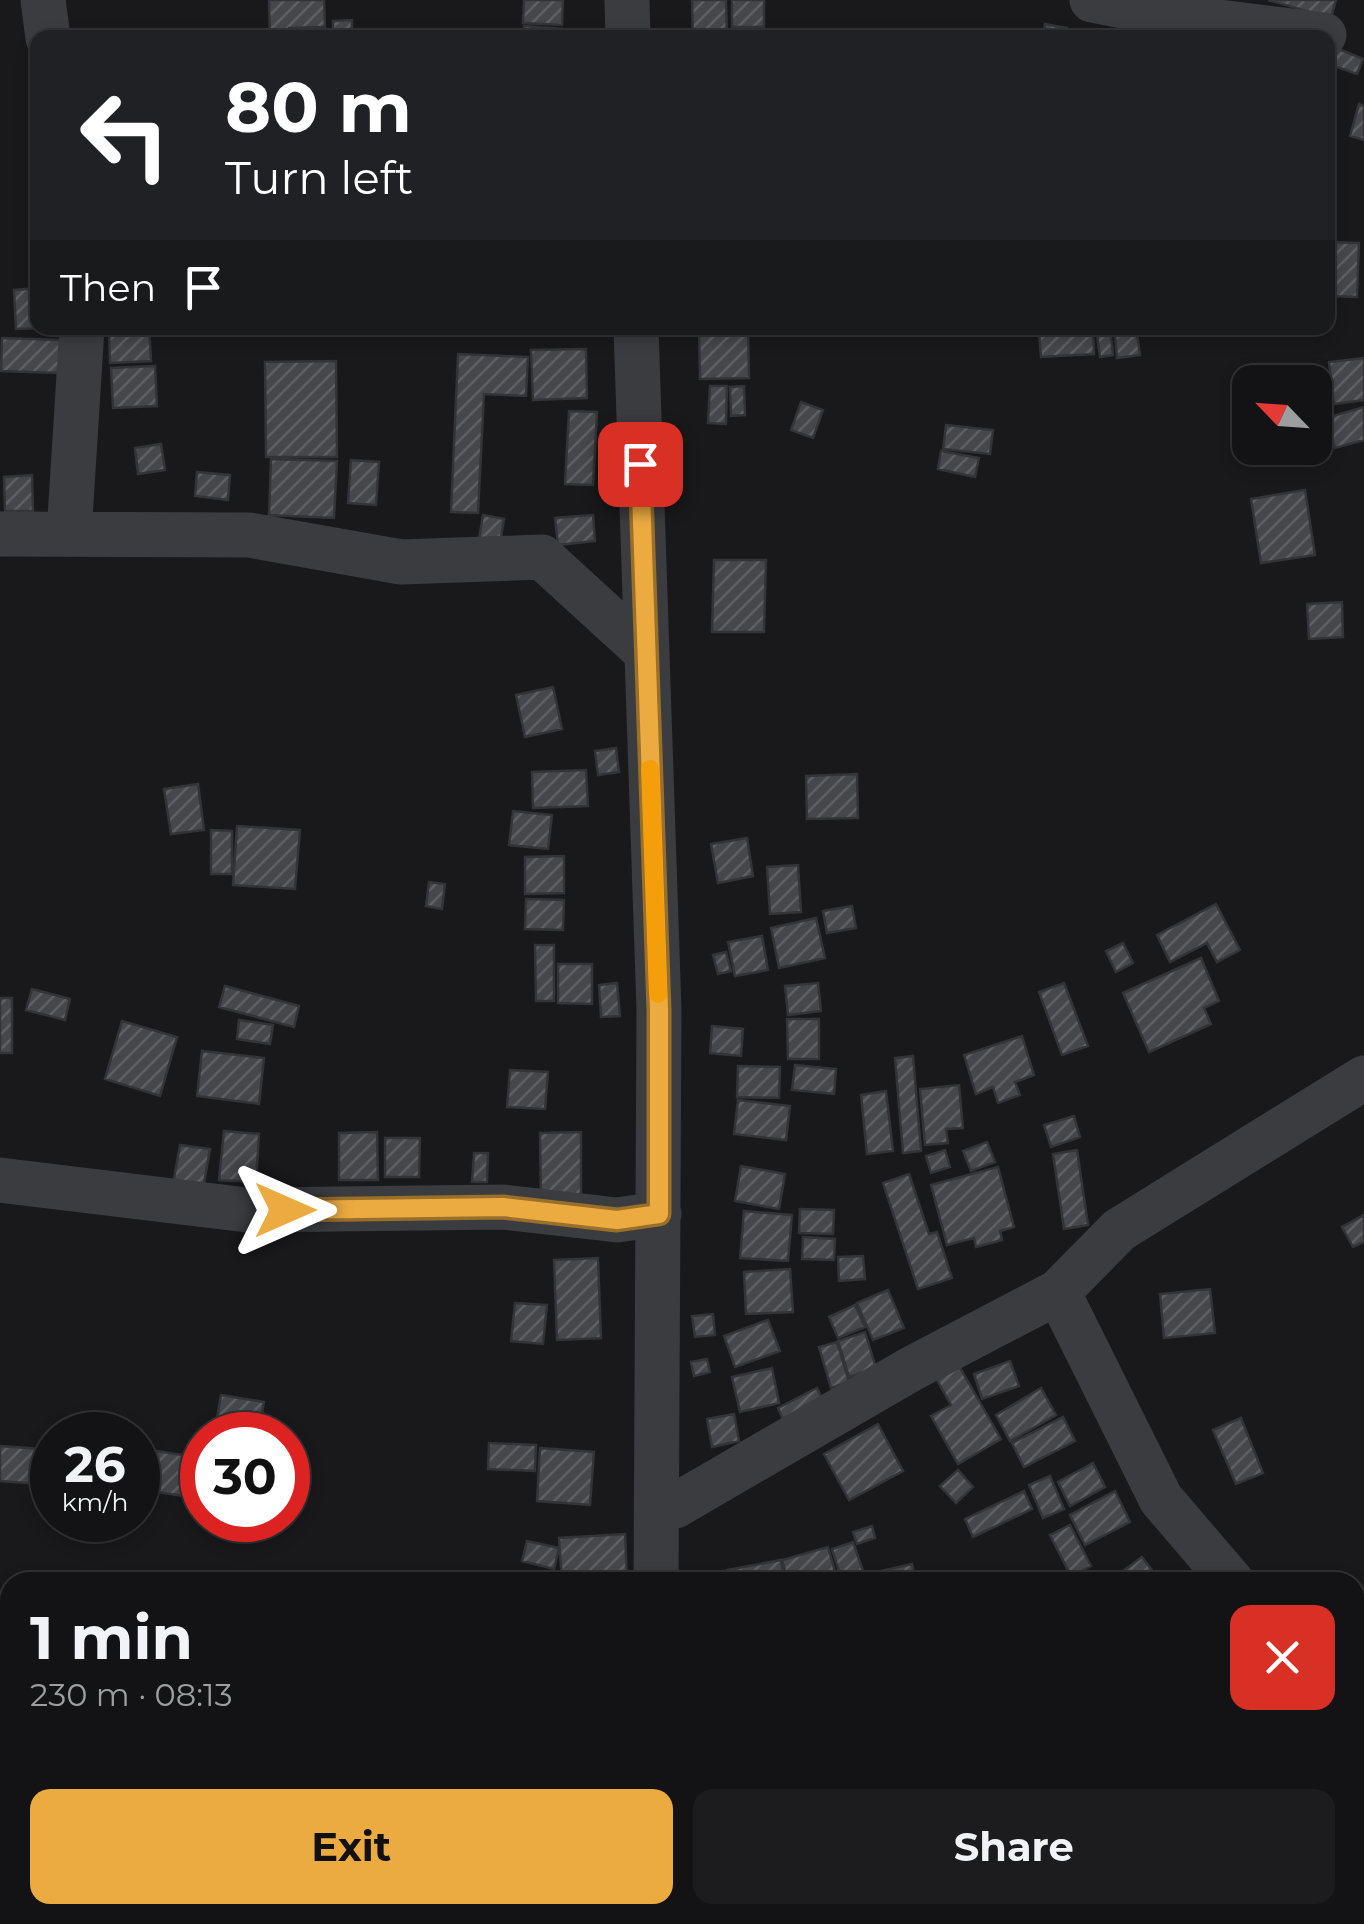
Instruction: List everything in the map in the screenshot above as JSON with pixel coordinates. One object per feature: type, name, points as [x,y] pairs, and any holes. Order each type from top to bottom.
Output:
[{"type":"street","points":[[43,0],[47,30]]},
{"type":"street","points":[[628,0],[628,30]]},
{"type":"street","points":[[1092,0],[1178,17],[1283,30]]},
{"type":"street","points":[[70,534],[82,335]]},
{"type":"street","points":[[636,335],[659,1010],[656,1572]]},
{"type":"street","points":[[0,534],[249,535],[401,562],[542,557],[646,652]]},
{"type":"street","points":[[657,1512],[675,1506],[911,1368],[1058,1292],[1120,1230],[1364,1078]]},
{"type":"street","points":[[0,1180],[246,1210],[503,1207],[617,1220],[659,1214]]},
{"type":"street","points":[[1058,1292],[1161,1499],[1223,1572]]},
{"type":"building","points":[[269,0],[324,0],[325,27],[270,30]]},
{"type":"building","points":[[524,0],[563,0],[562,25],[523,23]]},
{"type":"building","points":[[692,0],[726,0],[727,30],[693,30]]},
{"type":"building","points":[[732,0],[764,0],[764,27],[732,27]]},
{"type":"building","points":[[1268,0],[1336,0],[1331,18]]},
{"type":"building","points":[[352,20],[352,30],[333,30],[333,21]]},
{"type":"building","points":[[1045,24],[1067,28],[1067,30],[1044,30]]},
{"type":"building","points":[[524,26],[563,29],[563,30],[524,30]]},
{"type":"building","points":[[1335,47],[1363,59],[1357,74],[1335,66]]},
{"type":"building","points":[[1359,104],[1364,106],[1364,140],[1350,136]]},
{"type":"building","points":[[1335,242],[1359,243],[1357,297],[1335,296]]},
{"type":"building","points":[[30,289],[30,328],[16,329],[14,290]]},
{"type":"building","points":[[109,335],[149,335],[151,361],[110,363]]},
{"type":"building","points":[[699,335],[748,335],[749,378],[700,379]]},
{"type":"building","points":[[1039,335],[1093,335],[1094,354],[1041,357]]},
{"type":"building","points":[[1097,335],[1111,335],[1113,355],[1100,357]]},
{"type":"building","points":[[1137,335],[1140,355],[1117,358],[1115,336]]},
{"type":"building","points":[[2,338],[60,340],[59,373],[1,371]]},
{"type":"building","points":[[586,349],[587,398],[533,400],[531,350]]},
{"type":"building","points":[[458,354],[528,357],[526,396],[484,394],[478,513],[451,512]]},
{"type":"building","points":[[1364,358],[1364,400],[1334,404],[1329,362]]},
{"type":"building","points":[[336,361],[337,457],[266,457],[265,362]]},
{"type":"building","points":[[155,366],[157,406],[113,408],[111,368]]},
{"type":"building","points":[[710,386],[727,386],[726,424],[708,423]]},
{"type":"building","points":[[744,386],[745,415],[731,416],[730,387]]},
{"type":"building","points":[[801,402],[823,410],[813,438],[791,430]]},
{"type":"building","points":[[1364,407],[1364,440],[1335,448],[1332,416]]},
{"type":"building","points":[[569,411],[597,412],[593,485],[565,484]]},
{"type":"building","points":[[946,425],[993,430],[990,454],[943,449]]},
{"type":"building","points":[[161,444],[165,470],[138,474],[135,448]]},
{"type":"building","points":[[941,451],[979,458],[975,477],[938,469]]},
{"type":"building","points":[[271,459],[337,461],[334,518],[269,515]]},
{"type":"building","points":[[351,460],[379,462],[376,505],[348,503]]},
{"type":"building","points":[[197,472],[230,475],[228,500],[195,496]]},
{"type":"building","points":[[32,475],[33,511],[5,511],[4,477]]},
{"type":"building","points":[[1305,490],[1315,555],[1261,563],[1251,499]]},
{"type":"building","points":[[483,515],[504,519],[499,549],[478,545]]},
{"type":"building","points":[[593,515],[595,541],[558,545],[555,518]]},
{"type":"building","points":[[714,560],[766,560],[764,632],[712,632]]},
{"type":"building","points":[[1342,602],[1343,637],[1309,639],[1307,604]]},
{"type":"building","points":[[553,687],[562,729],[525,737],[516,695]]},
{"type":"building","points":[[616,748],[619,772],[598,775],[595,751]]},
{"type":"building","points":[[586,770],[588,806],[533,808],[532,772]]},
{"type":"building","points":[[857,774],[858,818],[807,819],[806,776]]},
{"type":"building","points":[[198,784],[204,830],[171,834],[164,789]]},
{"type":"building","points":[[513,811],[552,815],[548,849],[509,845]]},
{"type":"building","points":[[237,826],[300,830],[295,889],[233,885]]},
{"type":"building","points":[[211,830],[232,831],[232,874],[211,874]]},
{"type":"building","points":[[747,838],[753,876],[718,883],[711,844]]},
{"type":"building","points":[[564,856],[564,893],[525,894],[525,857]]},
{"type":"building","points":[[798,865],[801,912],[770,914],[767,867]]},
{"type":"building","points":[[429,882],[445,884],[442,909],[426,906]]},
{"type":"building","points":[[526,899],[564,900],[563,930],[525,929]]},
{"type":"building","points":[[1216,904],[1240,950],[1217,962],[1207,943],[1170,962],[1157,935]]},
{"type":"building","points":[[852,906],[856,928],[827,933],[823,911]]},
{"type":"building","points":[[816,918],[825,958],[779,968],[771,928]]},
{"type":"building","points":[[762,936],[768,970],[735,976],[728,942]]},
{"type":"building","points":[[1123,943],[1133,963],[1116,972],[1106,951]]},
{"type":"building","points":[[535,945],[554,945],[554,1001],[536,1001]]},
{"type":"building","points":[[726,952],[731,971],[718,974],[713,955]]},
{"type":"building","points":[[1201,958],[1219,1001],[1204,1008],[1211,1024],[1149,1052],[1123,993]]},
{"type":"building","points":[[558,964],[592,964],[592,1004],[558,1003]]},
{"type":"building","points":[[617,983],[620,1016],[601,1017],[599,985]]},
{"type":"building","points":[[818,983],[821,1011],[788,1015],[785,986]]},
{"type":"building","points":[[1064,983],[1088,1046],[1062,1055],[1039,992]]},
{"type":"building","points":[[225,986],[299,1006],[294,1027],[219,1007]]},
{"type":"building","points":[[32,989],[70,999],[65,1020],[26,1010]]},
{"type":"building","points":[[0,998],[12,998],[12,1053],[0,1053]]},
{"type":"building","points":[[787,1019],[819,1019],[819,1059],[788,1059]]},
{"type":"building","points":[[239,1020],[273,1025],[270,1044],[237,1039]]},
{"type":"building","points":[[122,1021],[177,1037],[160,1096],[105,1079]]},
{"type":"building","points":[[712,1026],[743,1029],[741,1056],[710,1053]]},
{"type":"building","points":[[1022,1036],[1034,1075],[1015,1082],[1020,1095],[998,1103],[993,1087],[976,1094],[964,1055]]},
{"type":"building","points":[[202,1051],[264,1058],[259,1104],[197,1096]]},
{"type":"building","points":[[913,1056],[921,1151],[903,1153],[895,1058]]},
{"type":"building","points":[[795,1065],[836,1069],[834,1094],[792,1090]]},
{"type":"building","points":[[738,1066],[780,1067],[779,1098],[737,1097]]},
{"type":"building","points":[[510,1070],[548,1072],[545,1109],[507,1107]]},
{"type":"building","points":[[959,1085],[963,1128],[946,1129],[948,1143],[925,1145],[920,1089]]},
{"type":"building","points":[[886,1091],[893,1151],[867,1154],[861,1095]]},
{"type":"building","points":[[738,1100],[790,1106],[786,1140],[734,1134]]},
{"type":"building","points":[[1074,1116],[1080,1137],[1051,1147],[1044,1125]]},
{"type":"building","points":[[224,1131],[259,1134],[256,1182],[219,1180]]},
{"type":"building","points":[[377,1132],[378,1180],[339,1180],[339,1133]]},
{"type":"building","points":[[581,1132],[581,1200],[541,1200],[540,1133]]},
{"type":"building","points":[[385,1138],[420,1138],[419,1177],[385,1177]]},
{"type":"building","points":[[987,1142],[995,1162],[971,1171],[963,1151]]},
{"type":"building","points":[[180,1145],[210,1149],[203,1189],[173,1184]]},
{"type":"building","points":[[945,1150],[950,1167],[931,1173],[926,1156]]},
{"type":"building","points":[[1077,1150],[1088,1225],[1064,1229],[1053,1154]]},
{"type":"building","points":[[474,1153],[488,1153],[487,1182],[472,1182]]},
{"type":"building","points":[[741,1166],[785,1174],[779,1209],[735,1201]]},
{"type":"building","points":[[998,1167],[1014,1227],[1000,1231],[1002,1240],[976,1247],[974,1238],[947,1245],[931,1185]]},
{"type":"building","points":[[909,1174],[929,1234],[937,1232],[952,1278],[918,1289],[883,1183]]},
{"type":"building","points":[[800,1209],[834,1210],[833,1234],[799,1233]]},
{"type":"building","points":[[744,1211],[792,1215],[788,1261],[740,1258]]},
{"type":"building","points":[[1364,1215],[1364,1242],[1353,1247],[1342,1227]]},
{"type":"building","points":[[803,1237],[835,1239],[834,1260],[802,1259]]},
{"type":"building","points":[[863,1256],[865,1279],[839,1281],[838,1257]]},
{"type":"building","points":[[598,1258],[601,1338],[557,1340],[554,1260]]},
{"type":"building","points":[[790,1269],[793,1312],[746,1314],[744,1272]]},
{"type":"building","points":[[1210,1289],[1215,1333],[1164,1338],[1160,1294]]},
{"type":"building","points":[[888,1290],[904,1328],[873,1340],[857,1303]]},
{"type":"building","points":[[515,1303],[547,1305],[543,1344],[511,1341]]},
{"type":"building","points":[[855,1305],[865,1327],[838,1338],[829,1317]]},
{"type":"building","points":[[713,1314],[715,1335],[695,1337],[692,1316]]},
{"type":"building","points":[[768,1320],[780,1351],[735,1367],[724,1336]]},
{"type":"building","points":[[865,1332],[876,1368],[849,1377],[838,1341]]},
{"type":"building","points":[[837,1342],[849,1382],[831,1388],[819,1347]]},
{"type":"building","points":[[707,1359],[710,1372],[694,1376],[691,1362]]},
{"type":"building","points":[[1010,1361],[1019,1386],[982,1399],[974,1374]]},
{"type":"building","points":[[959,1366],[1001,1439],[958,1464],[931,1416],[951,1405],[937,1380]]},
{"type":"building","points":[[772,1368],[779,1403],[740,1412],[732,1377]]},
{"type":"building","points":[[817,1388],[826,1407],[786,1426],[778,1408]]},
{"type":"building","points":[[1041,1388],[1056,1415],[1010,1441],[996,1415]]},
{"type":"building","points":[[221,1395],[264,1402],[262,1412],[218,1412]]},
{"type":"building","points":[[734,1414],[739,1441],[712,1447],[707,1419]]},
{"type":"building","points":[[1063,1417],[1075,1441],[1024,1467],[1012,1443]]},
{"type":"building","points":[[1241,1418],[1263,1473],[1236,1484],[1213,1430]]},
{"type":"building","points":[[878,1424],[903,1471],[849,1500],[824,1454]]},
{"type":"building","points":[[489,1443],[536,1445],[535,1471],[488,1469]]},
{"type":"building","points":[[0,1446],[30,1448],[30,1483],[0,1481]]},
{"type":"building","points":[[540,1448],[594,1452],[590,1505],[537,1501]]},
{"type":"building","points":[[160,1451],[180,1455],[180,1496],[160,1492]]},
{"type":"building","points":[[1093,1463],[1105,1487],[1070,1506],[1058,1482]]},
{"type":"building","points":[[958,1470],[973,1487],[956,1503],[940,1486]]},
{"type":"building","points":[[1050,1476],[1064,1509],[1043,1518],[1029,1485]]},
{"type":"building","points":[[1024,1491],[1032,1509],[973,1537],[965,1519]]},
{"type":"building","points":[[1115,1491],[1130,1522],[1085,1545],[1070,1515]]},
{"type":"building","points":[[1070,1525],[1091,1566],[1069,1572],[1050,1535]]},
{"type":"building","points":[[872,1526],[875,1538],[857,1544],[853,1532]]},
{"type":"building","points":[[625,1534],[627,1572],[561,1572],[559,1538]]},
{"type":"building","points":[[527,1541],[559,1548],[554,1569],[522,1561]]},
{"type":"building","points":[[853,1542],[863,1572],[839,1572],[832,1549]]},
{"type":"building","points":[[828,1547],[835,1572],[785,1572],[782,1560]]},
{"type":"building","points":[[1142,1557],[1153,1572],[1122,1572]]},
{"type":"building","points":[[781,1560],[783,1572],[727,1572]]},
{"type":"building","points":[[912,1564],[914,1572],[877,1572]]},
{"type":"slow traffic","points":[[650,769],[658,994]]},
{"type":"route","points":[[285,1210],[503,1207],[617,1220],[659,1214],[659,1010],[640,464]]}]
